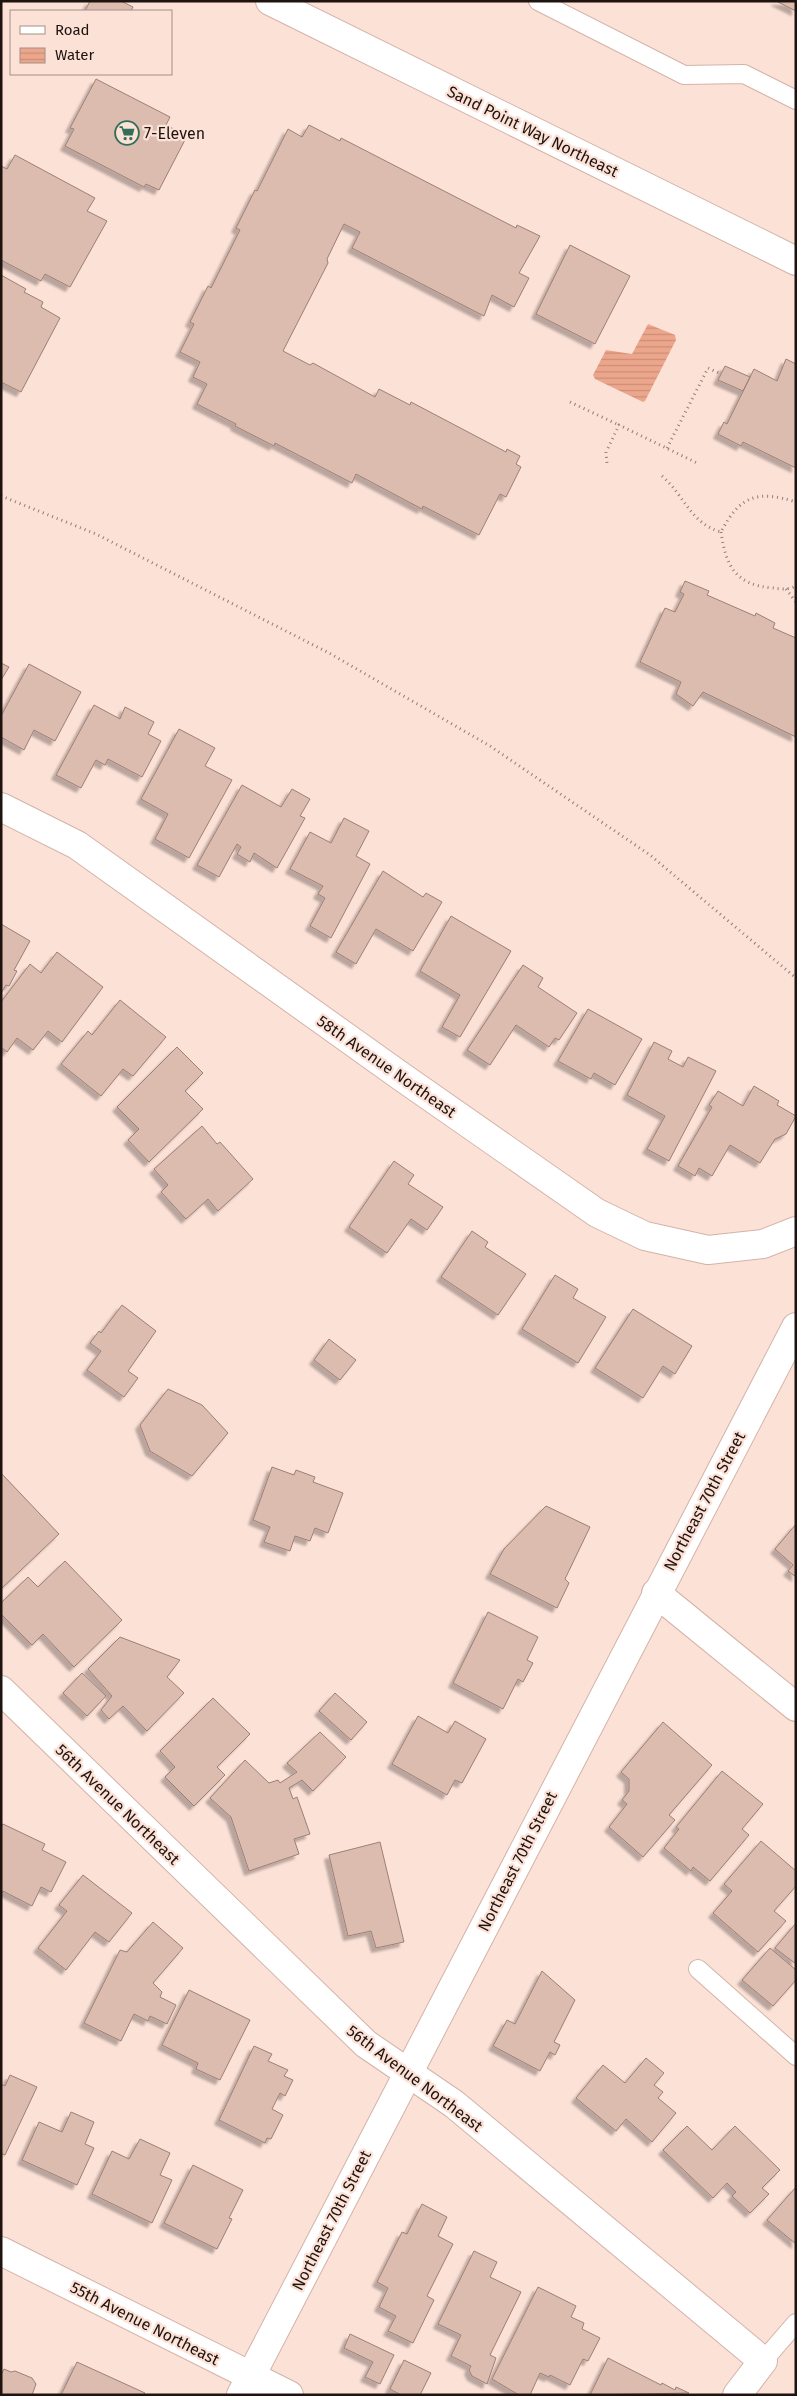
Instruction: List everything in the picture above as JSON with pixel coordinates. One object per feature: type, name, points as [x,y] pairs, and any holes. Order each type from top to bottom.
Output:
[{"type":"street","name":"Sand Point Way Northeast","points":[[270,1],[796,261]]},
{"type":"street","name":"58th Avenue Northeast","points":[[1,807],[76,845],[597,1213],[645,1236],[708,1250],[763,1244],[796,1231]]},
{"type":"street","name":"Northeast 70th Street","points":[[246,2385],[656,1593],[796,1327]]},
{"type":"street","points":[[656,1593],[796,1707]]},
{"type":"street","name":"56th Avenue Northeast","points":[[1,1690],[323,2005],[366,2044],[461,2111],[762,2360]]},
{"type":"street","name":"55th Avenue Northeast","points":[[1,2251],[246,2385],[289,2395]]},
{"type":"street","points":[[737,2395],[762,2360]]},
{"type":"lane","points":[[538,1],[684,75],[744,74],[796,100]]},
{"type":"lane","points":[[698,1969],[796,2056]]},
{"type":"lane","points":[[762,2360],[796,2323]]},
{"type":"path","points":[[667,448],[708,368],[721,374]]},
{"type":"path","points":[[570,402],[697,463]]},
{"type":"path","points":[[607,464],[607,450],[620,426]]},
{"type":"path","points":[[662,476],[674,487],[696,519],[707,528],[721,532]]},
{"type":"path","points":[[796,502],[776,496],[762,495],[748,499],[737,506],[729,516],[721,532],[727,563],[736,574],[761,587],[786,588],[796,586]]},
{"type":"path","points":[[1,496],[96,534],[329,652],[490,746],[650,855],[796,978]]},
{"type":"path","points":[[786,588],[796,602]]},
{"type":"water","points":[[648,324],[675,335],[676,340],[643,402],[595,379],[593,375],[606,350],[632,354]]},
{"type":"building","points":[[90,1],[121,1],[133,7],[132,10],[86,10]]},
{"type":"building","points":[[776,1],[796,1],[796,11]]},
{"type":"building","name":"7-Eleven","points":[[96,79],[170,117],[166,125],[187,136],[159,190],[146,184],[144,187],[65,146],[74,129],[70,128]]},
{"type":"building","points":[[309,125],[340,141],[341,138],[516,228],[517,225],[540,236],[519,273],[529,278],[514,307],[492,295],[484,316],[352,248],[360,232],[344,224],[327,259],[328,263],[283,351],[310,365],[313,363],[375,397],[379,389],[410,405],[411,402],[506,452],[507,449],[520,456],[516,464],[521,467],[506,497],[500,494],[479,535],[423,506],[422,509],[356,474],[352,483],[275,443],[274,446],[197,404],[207,384],[193,377],[200,362],[180,352],[194,324],[190,322],[208,286],[211,288],[240,230],[236,228],[288,129],[302,137]]},
{"type":"building","points":[[15,155],[95,198],[87,211],[107,221],[70,287],[45,274],[41,281],[1,260],[1,166],[7,169]]},
{"type":"building","points":[[570,245],[630,276],[595,344],[536,314]]},
{"type":"building","points":[[1,275],[26,289],[24,292],[43,302],[41,307],[60,318],[21,392],[1,382]]},
{"type":"building","points":[[786,359],[796,364],[796,468],[743,442],[741,446],[718,434],[724,422],[727,424],[754,369],[777,381]]},
{"type":"building","points":[[725,366],[750,377],[743,391],[718,380]]},
{"type":"building","points":[[685,581],[709,591],[707,595],[755,616],[756,613],[775,623],[773,628],[796,638],[796,737],[703,692],[693,706],[676,694],[681,682],[640,662],[665,608],[675,612],[684,594],[680,592]]},
{"type":"building","points":[[1,663],[9,667],[1,680]]},
{"type":"building","points":[[29,664],[81,692],[55,741],[34,730],[24,750],[1,737],[1,716]]},
{"type":"building","points":[[94,705],[120,719],[125,707],[154,722],[148,734],[161,741],[142,777],[108,759],[105,765],[96,760],[81,788],[56,775]]},
{"type":"building","points":[[179,729],[215,748],[205,766],[232,780],[189,858],[155,839],[168,814],[141,799]]},
{"type":"building","points":[[242,785],[281,807],[292,789],[310,799],[300,816],[305,818],[277,868],[254,853],[250,862],[237,854],[241,847],[237,844],[219,877],[197,865]]},
{"type":"building","points":[[344,818],[369,831],[356,856],[370,864],[331,938],[310,926],[325,898],[318,894],[323,886],[290,869],[310,832],[331,843]]},
{"type":"building","points":[[383,871],[423,897],[426,893],[442,902],[413,951],[376,929],[356,964],[336,952]]},
{"type":"building","points":[[451,916],[511,951],[460,1037],[442,1027],[460,995],[420,971]]},
{"type":"building","points":[[1,924],[30,941],[14,970],[17,971],[9,986],[6,985],[1,993]]},
{"type":"building","points":[[57,952],[103,987],[62,1042],[48,1031],[33,1050],[17,1038],[7,1052],[1,1047],[1,1002],[30,964],[41,973]]},
{"type":"building","points":[[523,965],[543,978],[538,987],[577,1013],[559,1040],[555,1038],[549,1047],[516,1025],[490,1065],[467,1050]]},
{"type":"building","points":[[120,1000],[166,1037],[133,1076],[123,1069],[101,1096],[61,1064],[88,1031],[92,1035]]},
{"type":"building","points":[[588,1009],[642,1039],[615,1085],[594,1073],[591,1079],[558,1061]]},
{"type":"building","points":[[654,1042],[672,1051],[668,1059],[683,1067],[688,1057],[716,1071],[669,1161],[647,1149],[665,1116],[627,1095]]},
{"type":"building","points":[[177,1047],[203,1073],[185,1091],[203,1109],[149,1162],[128,1140],[139,1129],[117,1107]]},
{"type":"building","points":[[754,1086],[779,1101],[777,1105],[796,1116],[786,1134],[775,1139],[760,1163],[730,1145],[712,1176],[699,1168],[695,1176],[678,1166],[712,1107],[709,1105],[718,1091],[743,1106]]},
{"type":"building","points":[[202,1126],[217,1144],[220,1142],[253,1179],[218,1211],[208,1199],[186,1219],[161,1192],[168,1185],[154,1169]]},
{"type":"building","points":[[394,1161],[414,1175],[408,1184],[443,1207],[427,1230],[411,1219],[387,1253],[349,1227]]},
{"type":"building","points":[[472,1231],[488,1242],[485,1247],[526,1274],[498,1315],[441,1277]]},
{"type":"building","points":[[555,1275],[578,1289],[573,1298],[606,1317],[578,1363],[522,1329]]},
{"type":"building","points":[[122,1305],[156,1331],[128,1371],[138,1378],[124,1397],[87,1370],[101,1351],[90,1343],[99,1331],[101,1333]]},
{"type":"building","points":[[633,1309],[692,1346],[675,1374],[663,1366],[643,1398],[595,1368]]},
{"type":"building","points":[[329,1339],[356,1360],[340,1380],[314,1360]]},
{"type":"building","points":[[168,1389],[202,1405],[228,1433],[192,1476],[150,1451],[140,1425]]},
{"type":"building","points":[[272,1467],[294,1475],[296,1470],[315,1477],[313,1482],[343,1493],[328,1533],[315,1528],[310,1541],[295,1536],[290,1551],[264,1542],[270,1527],[253,1520]]},
{"type":"building","points":[[1,1473],[59,1534],[1,1589]]},
{"type":"building","points":[[546,1506],[590,1527],[565,1579],[569,1583],[557,1608],[490,1574],[504,1549]]},
{"type":"building","points":[[796,1524],[796,1577],[788,1571],[793,1565],[775,1549]]},
{"type":"building","points":[[65,1561],[122,1620],[74,1667],[43,1634],[32,1645],[1,1614],[1,1603],[28,1577],[38,1587]]},
{"type":"building","points":[[488,1612],[538,1637],[527,1660],[533,1663],[523,1682],[518,1679],[503,1709],[453,1683]]},
{"type":"building","points":[[120,1637],[180,1660],[167,1677],[184,1693],[147,1731],[123,1706],[109,1719],[101,1710],[112,1696],[88,1669]]},
{"type":"building","points":[[82,1673],[106,1696],[87,1716],[63,1693]]},
{"type":"building","points":[[335,1693],[367,1722],[351,1740],[319,1711]]},
{"type":"building","points":[[213,1698],[250,1734],[217,1767],[225,1775],[194,1806],[165,1777],[175,1767],[160,1751]]},
{"type":"building","points":[[418,1716],[448,1733],[455,1721],[486,1739],[462,1783],[455,1780],[447,1795],[392,1764]]},
{"type":"building","points":[[663,1722],[712,1765],[669,1815],[675,1820],[643,1857],[609,1827],[627,1804],[622,1800],[629,1791],[629,1779],[621,1772]]},
{"type":"building","points":[[320,1732],[346,1757],[313,1791],[302,1780],[289,1788],[293,1799],[297,1797],[310,1834],[294,1839],[299,1854],[249,1871],[231,1817],[210,1798],[245,1760],[269,1783],[278,1780],[280,1783],[297,1772],[287,1763]]},
{"type":"building","points":[[722,1771],[763,1804],[742,1829],[749,1835],[710,1881],[693,1867],[691,1871],[664,1848],[679,1829],[676,1827]]},
{"type":"building","points":[[3,1824],[45,1844],[42,1850],[66,1862],[51,1892],[41,1887],[32,1906],[3,1891],[1,1895],[1,1827]]},
{"type":"building","points":[[761,1841],[796,1871],[796,1886],[774,1911],[786,1921],[758,1952],[713,1913],[732,1891],[724,1884]]},
{"type":"building","points":[[380,1842],[404,1942],[376,1948],[371,1931],[348,1936],[329,1855]]},
{"type":"building","points":[[83,1875],[132,1913],[109,1942],[95,1932],[66,1970],[38,1948],[67,1911],[59,1905]]},
{"type":"building","points":[[153,1922],[183,1948],[153,1983],[162,1992],[160,1997],[176,2005],[167,2024],[150,2016],[148,2021],[134,2014],[121,2041],[84,2023],[120,1950],[127,1952]]},
{"type":"building","points":[[796,1923],[796,1964],[775,1948]]},
{"type":"building","points":[[770,1948],[796,1970],[796,1980],[773,2006],[742,1980]]},
{"type":"building","points":[[542,1971],[575,2000],[554,2042],[560,2045],[555,2055],[550,2052],[540,2071],[493,2046],[507,2020],[515,2024]]},
{"type":"building","points":[[189,1990],[250,2020],[220,2080],[196,2069],[198,2063],[162,2045]]},
{"type":"building","points":[[254,2046],[272,2054],[268,2061],[288,2070],[284,2076],[293,2080],[285,2096],[280,2093],[272,2109],[283,2115],[271,2139],[267,2138],[265,2143],[219,2120]]},
{"type":"building","points":[[646,2058],[664,2073],[654,2085],[663,2092],[658,2098],[676,2113],[652,2142],[626,2119],[616,2131],[576,2098],[603,2065],[625,2083]]},
{"type":"building","points":[[10,2075],[37,2087],[5,2155],[1,2153],[1,2084],[5,2086]]},
{"type":"building","points":[[71,2112],[94,2122],[85,2144],[94,2148],[77,2185],[22,2160],[39,2122],[62,2132]]},
{"type":"building","points":[[687,2126],[712,2150],[735,2126],[780,2170],[762,2188],[769,2194],[750,2213],[732,2196],[736,2192],[727,2183],[713,2198],[663,2150]]},
{"type":"building","points":[[140,2139],[170,2153],[160,2175],[172,2180],[152,2223],[92,2194],[112,2151],[129,2159]]},
{"type":"building","points":[[193,2165],[243,2190],[229,2218],[232,2219],[217,2249],[164,2223]]},
{"type":"building","points":[[796,2187],[796,2244],[767,2220]]},
{"type":"building","points":[[422,2204],[447,2217],[438,2236],[453,2244],[427,2296],[434,2300],[413,2343],[388,2331],[396,2316],[379,2307],[388,2288],[377,2282],[402,2232],[407,2234]]},
{"type":"building","points":[[474,2251],[497,2262],[490,2277],[521,2292],[490,2355],[496,2358],[487,2384],[472,2376],[469,2370],[471,2366],[451,2356],[461,2335],[438,2324]]},
{"type":"building","points":[[538,2287],[576,2306],[571,2317],[584,2323],[582,2329],[600,2338],[588,2361],[583,2359],[570,2385],[550,2375],[549,2377],[540,2373],[530,2395],[519,2395],[492,2379]]},
{"type":"building","points":[[350,2334],[394,2355],[380,2384],[365,2377],[373,2362],[344,2348]]},
{"type":"building","points":[[608,2358],[661,2385],[662,2383],[675,2390],[676,2387],[689,2393],[590,2395]]},
{"type":"building","points":[[404,2360],[431,2373],[420,2395],[401,2395],[390,2389]]},
{"type":"building","points":[[77,2362],[145,2393],[144,2395],[61,2395]]},
{"type":"building","points":[[4,2369],[32,2378],[36,2384],[32,2395],[1,2395],[1,2375]]},
{"type":"place","name":"7-Eleven","points":[[127,133]]}]
